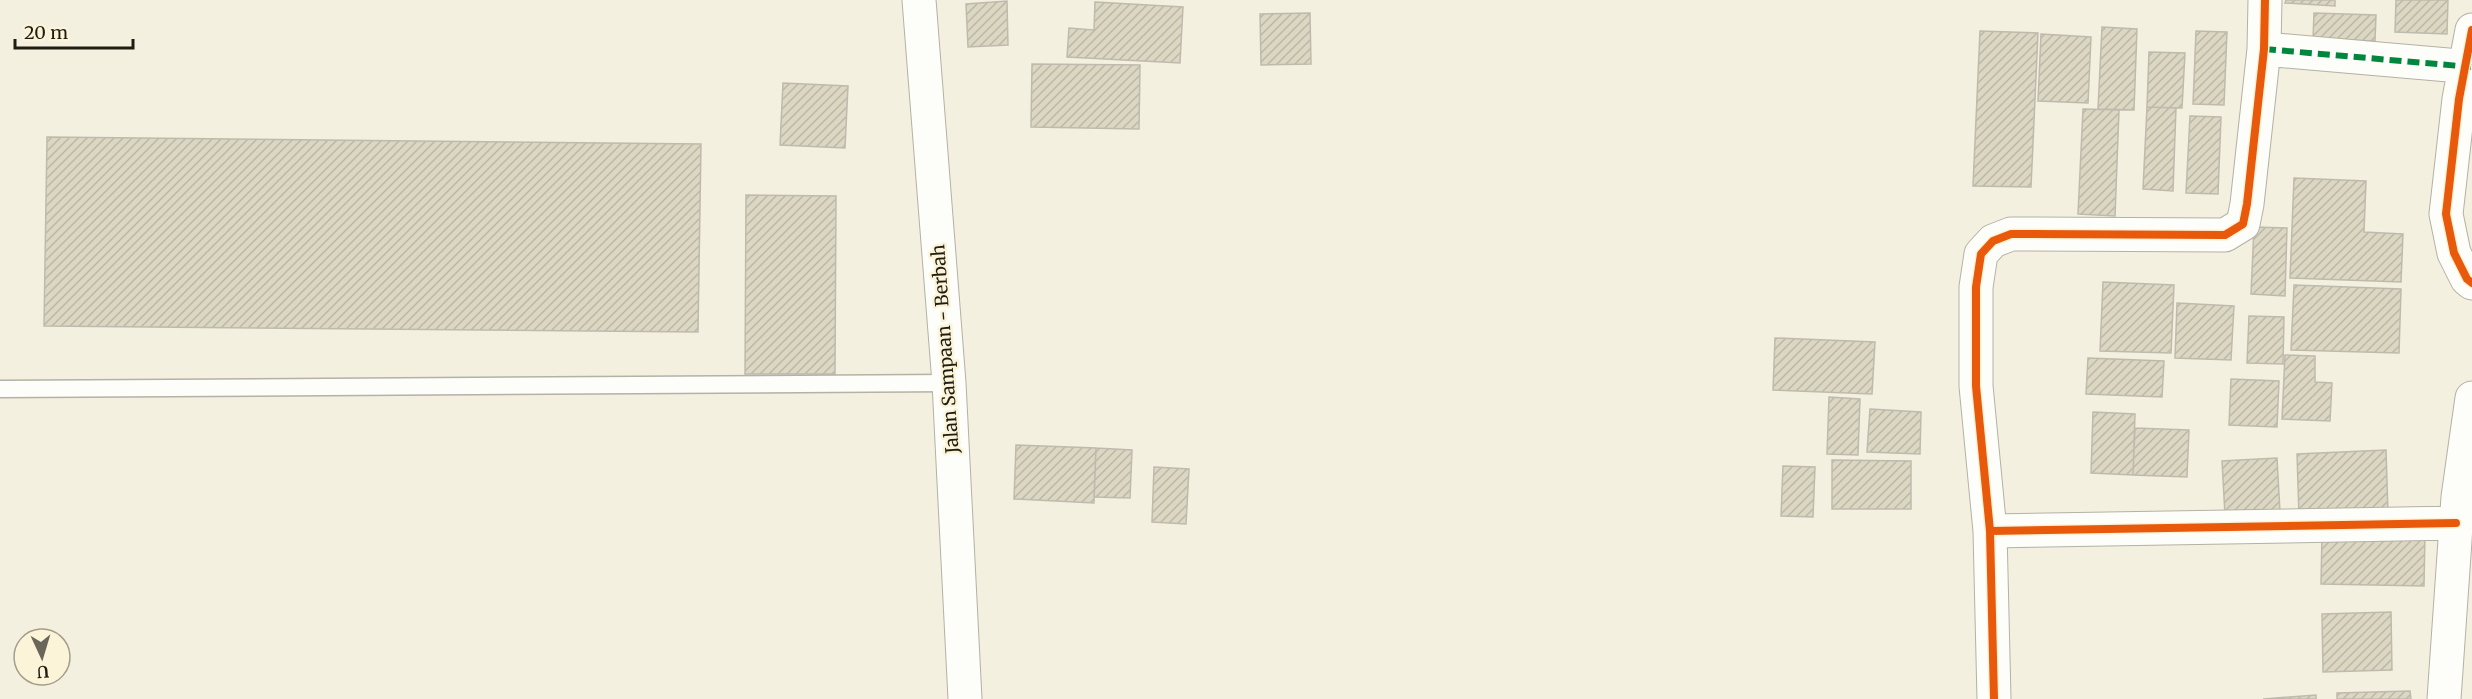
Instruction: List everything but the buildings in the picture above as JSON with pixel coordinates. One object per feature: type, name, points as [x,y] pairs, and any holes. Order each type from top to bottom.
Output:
[{"type":"street","name":"Jalan Sampaan - Berbah","points":[[919,0],[949,383],[965,699]]},
{"type":"street","points":[[1994,699],[1990,531],[1976,386],[1977,287],[1981,254],[1993,241],[2011,234],[2225,235],[2243,224],[2264,49],[2265,0]]},
{"type":"street","points":[[2472,30],[2469,67],[2459,99],[2446,214],[2454,253],[2467,279],[2472,282]]},
{"type":"street","points":[[2264,49],[2469,67]]},
{"type":"street","points":[[2444,699],[2458,497],[2472,398]]},
{"type":"street","points":[[1990,531],[2456,523]]},
{"type":"lane","points":[[0,389],[949,383]]},
{"type":"marked path","points":[[2264,49],[2471,67]]},
{"type":"cycle path","points":[[1994,699],[1990,531],[1976,386],[1976,287],[1981,254],[1993,241],[2011,234],[2225,235],[2243,224],[2264,49],[2265,0]]},
{"type":"cycle path","points":[[2472,30],[2459,99],[2446,214],[2454,253],[2467,279],[2472,283]]},
{"type":"cycle path","points":[[1990,531],[2456,523]]}]
